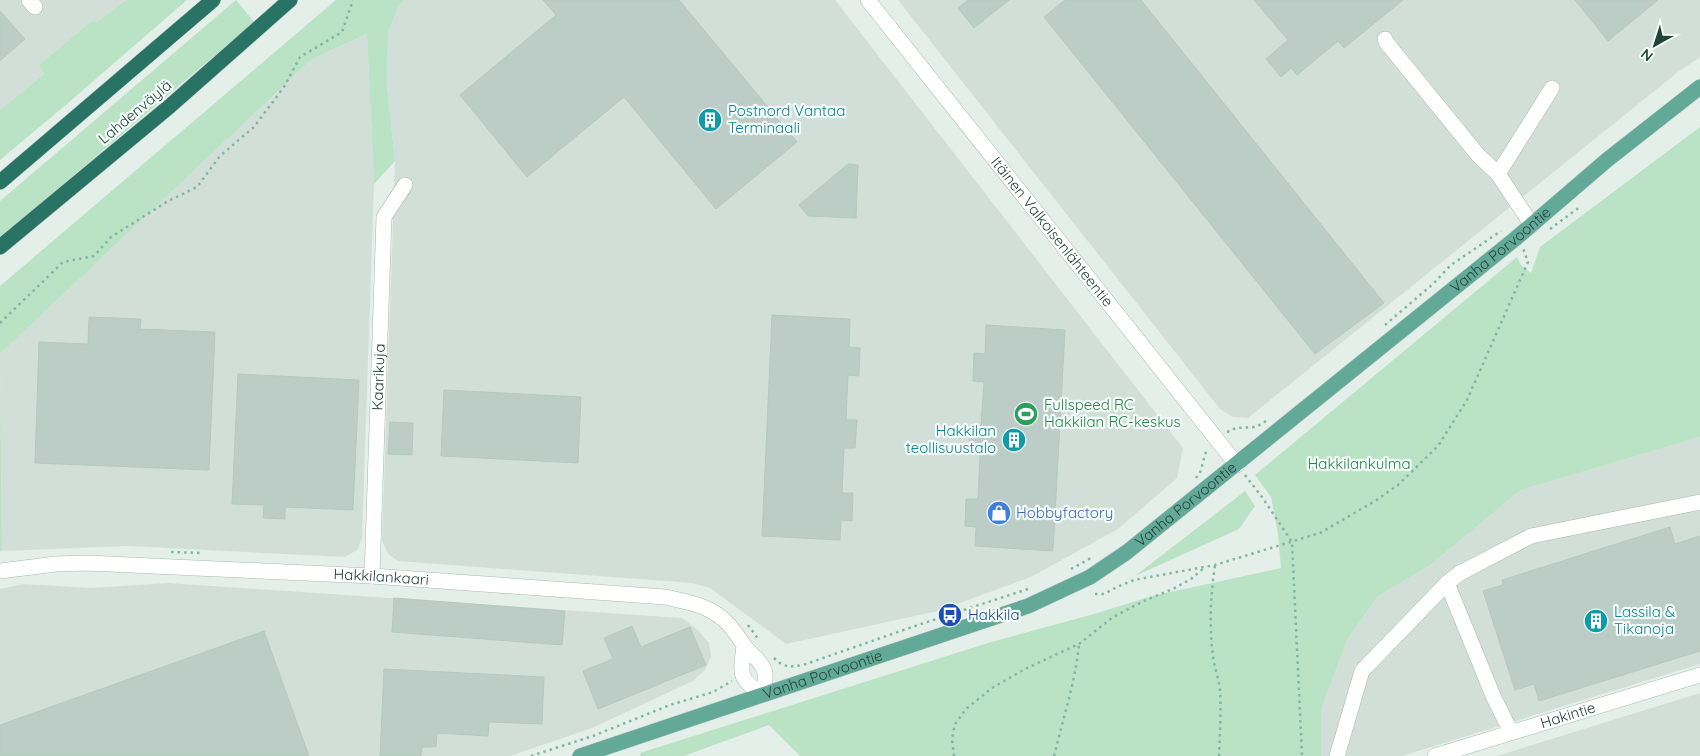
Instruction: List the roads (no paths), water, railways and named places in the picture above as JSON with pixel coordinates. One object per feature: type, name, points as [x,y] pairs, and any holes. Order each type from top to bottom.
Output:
[{"type":"highway","points":[[0,182],[213,0]]},
{"type":"highway","name":"Lahdenväylä","points":[[0,247],[170,106],[290,0]]},
{"type":"main road","name":"Vanha Porvoontie","points":[[580,756],[1028,606],[1090,577],[1127,552],[1538,229],[1607,160],[1700,87]]},
{"type":"street","name":"Itäinen Valkoisenlähteentie","points":[[868,0],[1237,465]]},
{"type":"street","points":[[1385,39],[1478,156],[1498,174],[1538,229]]},
{"type":"street","points":[[1498,174],[1552,88]]},
{"type":"street","name":"Kaarikuja","points":[[372,576],[384,218],[405,185]]},
{"type":"street","points":[[1337,756],[1362,671],[1447,583],[1460,573],[1531,536],[1700,502]]},
{"type":"street","name":"Hakkilankaari","points":[[0,571],[56,564],[87,563],[372,576],[665,597],[697,604],[714,612],[729,624],[744,646],[766,670],[766,682],[762,694]]},
{"type":"street","points":[[1447,583],[1494,698],[1512,732]]},
{"type":"street","points":[[744,646],[742,670],[735,679],[762,694]]},
{"type":"street","name":"Hakintie","points":[[1435,756],[1700,675]]},
{"type":"place","name":"Postnord Vantaa Terminaali","points":[[710,120]]},
{"type":"place","name":"Fullspeed RC Hakkilan RC-keskus","points":[[1026,414]]},
{"type":"place","name":"Hakkilan teollisuustalo","points":[[1014,440]]},
{"type":"place","name":"Hobbyfactory","points":[[999,513]]},
{"type":"place","name":"Hakkila","points":[[950,615]]},
{"type":"place","name":"Lassila & Tikanoja","points":[[1596,621]]},
{"type":"park label","name":"Hakkilankulma","points":[[1359,464]]}]
